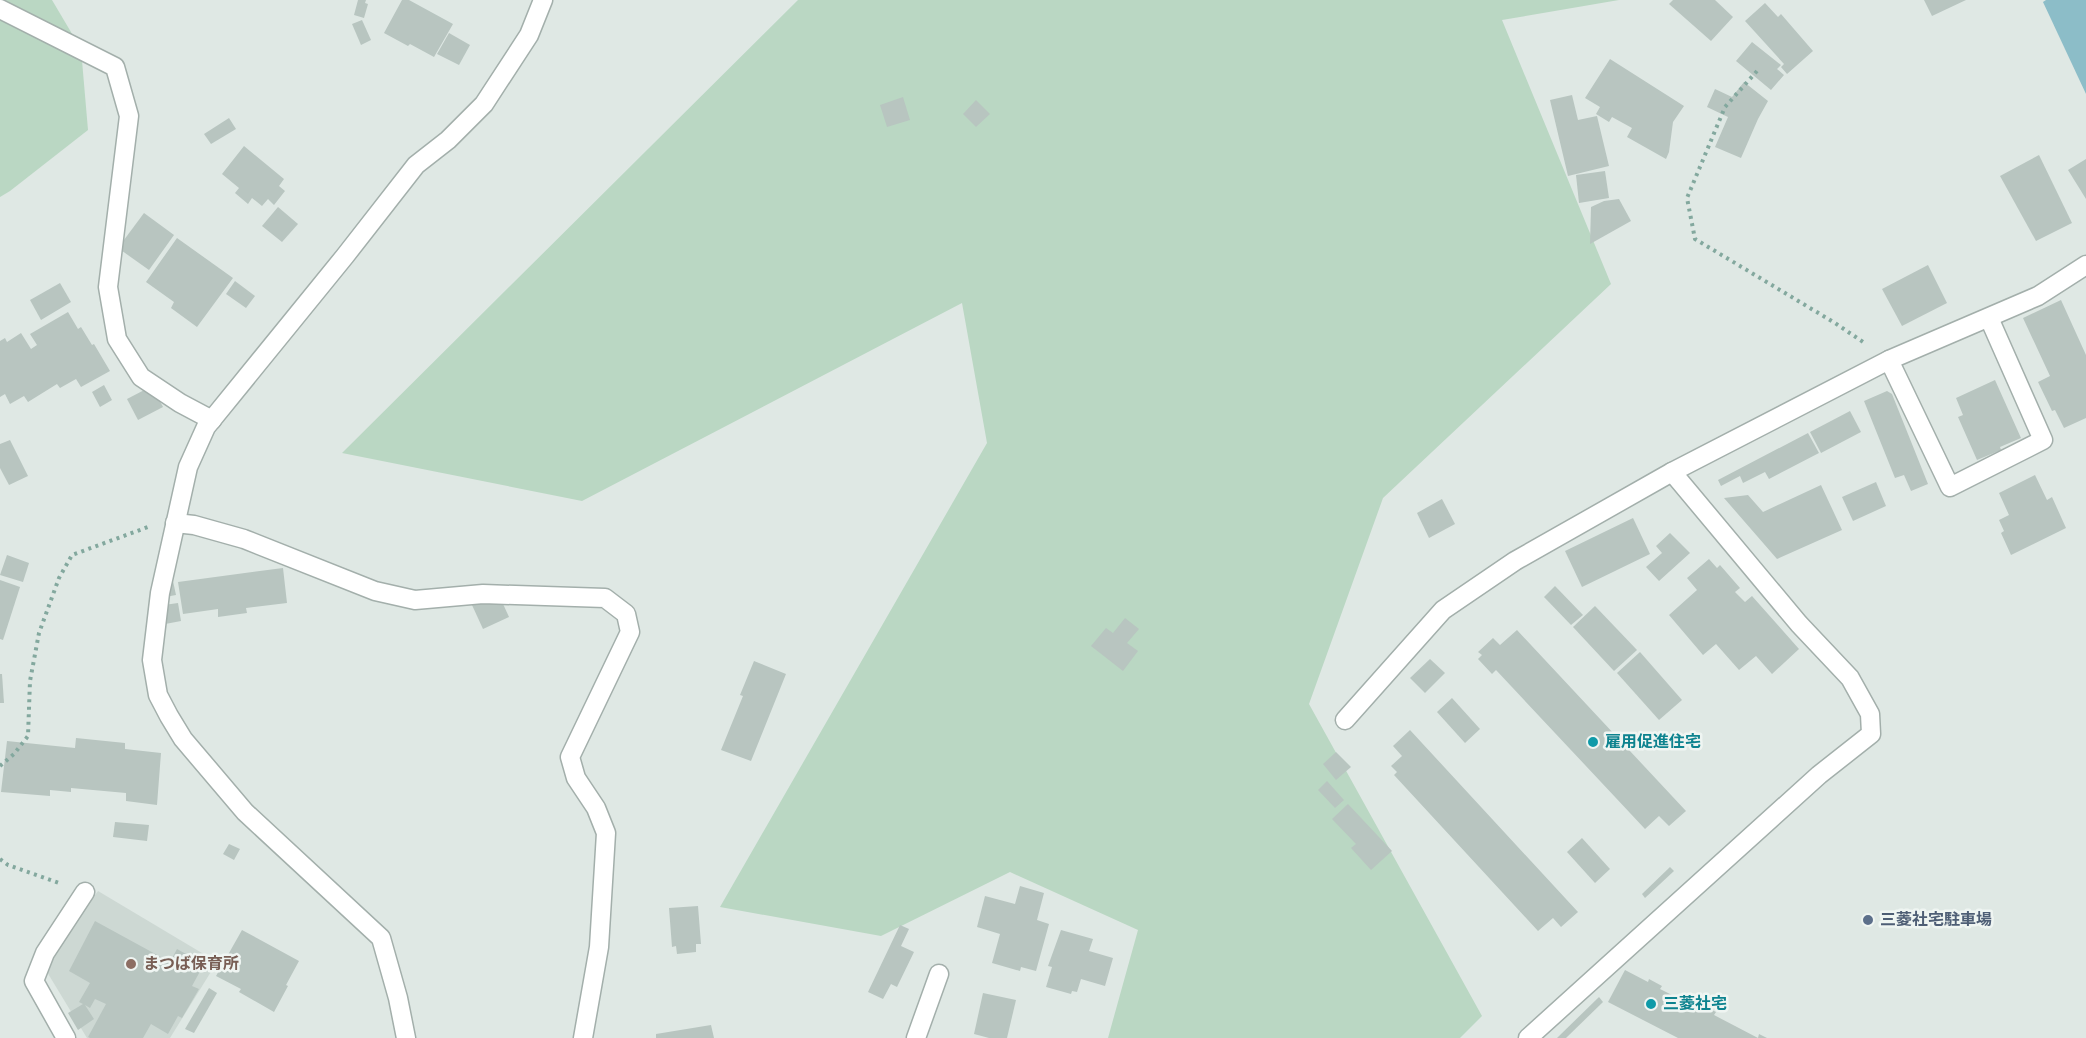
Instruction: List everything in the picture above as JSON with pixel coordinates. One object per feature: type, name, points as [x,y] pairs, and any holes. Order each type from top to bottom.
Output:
[{"type":"street","points":[[406,1038],[398,998],[381,938],[245,812],[183,739],[169,716],[158,695],[152,660],[160,593],[188,466],[206,427],[416,165],[448,140],[484,104],[529,35],[543,0]]},
{"type":"street","points":[[0,9],[115,67],[129,116],[108,286],[117,339],[141,377],[180,404],[212,420]]},
{"type":"street","points":[[1345,720],[1443,610],[1515,561],[1672,472],[1889,360],[2038,296],[2086,265]]},
{"type":"street","points":[[1889,360],[1950,487],[2043,440],[1989,318]]},
{"type":"street","points":[[1528,1038],[1819,775],[1871,734],[1870,714],[1850,678],[1798,624],[1672,472]]},
{"type":"street","points":[[176,520],[244,539],[375,591],[415,600],[483,594],[605,598],[626,614],[630,632],[570,757],[576,778],[596,808],[606,833],[598,947],[583,1038]]},
{"type":"street","points":[[66,1038],[34,981],[45,953],[85,892]]},
{"type":"street","points":[[916,1038],[939,974]]},
{"type":"path","points":[[1757,71],[1725,107],[1687,198],[1695,239],[1835,323],[1889,360]]},
{"type":"path","points":[[0,766],[14,754],[28,736],[30,681],[39,633],[58,578],[72,555],[176,520]]},
{"type":"path","points":[[0,859],[8,865],[85,892]]},
{"type":"shaded area","name":"まつば保育所","points":[[98,891],[217,962],[170,1038],[87,1038],[44,967]]},
{"type":"green space","points":[[0,0],[52,0],[81,49],[88,130],[0,197]]},
{"type":"green space","points":[[798,0],[1619,0],[1502,20],[1611,284],[1383,498],[1309,704],[1482,1016],[1460,1038],[1108,1038],[1138,930],[1010,872],[881,936],[720,907],[987,443],[962,303],[582,501],[342,453]]},
{"type":"water","points":[[2046,0],[2086,0],[2086,94],[2043,2]]},
{"type":"building","points":[[358,0],[366,0],[365,3],[368,4],[364,18],[354,15]]},
{"type":"building","points":[[402,0],[409,0],[453,24],[434,57],[384,33]]},
{"type":"building","points":[[1673,0],[1715,0],[1733,17],[1711,41],[1669,4]]},
{"type":"building","points":[[1924,0],[1966,0],[1932,16]]},
{"type":"building","points":[[1765,3],[1778,17],[1781,14],[1813,51],[1787,74],[1781,67],[1784,64],[1745,21]]},
{"type":"building","points":[[362,20],[371,40],[361,45],[352,24]]},
{"type":"building","points":[[449,33],[470,45],[459,65],[437,54]]},
{"type":"building","points":[[1752,42],[1781,65],[1777,69],[1784,75],[1771,90],[1736,61]]},
{"type":"building","points":[[1610,59],[1684,106],[1673,122],[1666,159],[1627,137],[1632,128],[1612,117],[1609,122],[1596,114],[1600,107],[1585,98]]},
{"type":"building","points":[[1744,82],[1768,101],[1741,158],[1715,147],[1728,117],[1707,107],[1715,89],[1732,97]]},
{"type":"building","points":[[1572,95],[1578,120],[1597,116],[1609,166],[1568,176],[1550,100]]},
{"type":"building","points":[[903,97],[910,120],[887,127],[880,105]]},
{"type":"building","points":[[976,100],[990,114],[976,127],[963,114]]},
{"type":"building","points":[[229,118],[236,129],[211,144],[204,134]]},
{"type":"building","points":[[244,146],[284,179],[279,186],[285,191],[274,205],[268,199],[262,206],[252,198],[248,204],[235,193],[239,188],[222,174]]},
{"type":"building","points":[[2039,155],[2072,223],[2036,241],[2000,176]]},
{"type":"building","points":[[2086,159],[2086,199],[2068,170]]},
{"type":"building","points":[[1605,171],[1609,198],[1579,203],[1576,175]]},
{"type":"building","points":[[1619,199],[1631,221],[1590,244],[1591,207],[1604,201]]},
{"type":"building","points":[[278,207],[298,224],[282,242],[262,226]]},
{"type":"building","points":[[144,213],[174,235],[149,270],[118,248]]},
{"type":"building","points":[[177,238],[233,278],[197,327],[171,308],[174,302],[146,282]]},
{"type":"building","points":[[1928,265],[1947,303],[1902,326],[1882,289]]},
{"type":"building","points":[[235,281],[255,296],[246,308],[226,294]]},
{"type":"building","points":[[60,283],[71,302],[41,320],[30,300]]},
{"type":"building","points":[[2061,300],[2086,355],[2086,418],[2064,428],[2055,410],[2052,411],[2038,382],[2050,376],[2023,318]]},
{"type":"building","points":[[68,312],[78,329],[81,327],[92,345],[94,344],[110,371],[81,387],[76,379],[60,388],[57,384],[28,402],[24,396],[10,404],[5,394],[0,397],[0,341],[5,338],[7,342],[21,333],[31,349],[37,345],[30,334]]},
{"type":"building","points":[[1995,380],[2021,438],[1977,460],[1958,417],[1963,415],[1956,398]]},
{"type":"building","points":[[104,385],[112,400],[100,407],[92,392]]},
{"type":"building","points":[[152,386],[163,407],[138,420],[127,399]]},
{"type":"building","points":[[1887,391],[1892,394],[1928,484],[1911,491],[1904,475],[1895,478],[1864,401]]},
{"type":"building","points":[[1850,411],[1861,432],[1821,453],[1810,432]]},
{"type":"building","points":[[1808,433],[1819,453],[1769,479],[1765,472],[1743,483],[1740,476],[1721,486],[1718,480]]},
{"type":"building","points":[[10,440],[28,476],[9,485],[0,468],[0,444]]},
{"type":"building","points":[[2035,475],[2047,500],[2052,497],[2066,528],[2011,555],[2001,533],[2004,531],[1999,520],[2009,515],[1999,493]]},
{"type":"building","points":[[1876,482],[1886,506],[1853,521],[1842,497]]},
{"type":"building","points":[[1821,485],[1842,530],[1777,559],[1724,498],[1748,495],[1763,512]]},
{"type":"building","points":[[1442,499],[1455,524],[1429,538],[1417,513]]},
{"type":"building","points":[[1633,518],[1650,554],[1582,587],[1565,551]]},
{"type":"building","points":[[1670,533],[1690,553],[1659,581],[1646,567],[1662,553],[1656,546]]},
{"type":"building","points":[[7,555],[29,563],[23,582],[0,575]]},
{"type":"building","points":[[1709,559],[1717,568],[1720,565],[1740,588],[1735,592],[1745,602],[1752,596],[1799,649],[1772,674],[1756,656],[1739,670],[1716,644],[1703,655],[1669,615],[1697,590],[1687,578]]},
{"type":"building","points":[[283,568],[287,603],[246,608],[247,613],[218,617],[218,609],[183,614],[178,582]]},
{"type":"building","points":[[0,580],[20,587],[3,640],[0,639]]},
{"type":"building","points":[[173,581],[176,595],[165,597],[163,583]]},
{"type":"building","points":[[1555,586],[1583,615],[1571,625],[1544,597]]},
{"type":"building","points":[[498,593],[509,617],[483,629],[472,605]]},
{"type":"building","points":[[178,603],[181,621],[160,625],[157,606]]},
{"type":"building","points":[[1595,606],[1637,650],[1614,671],[1573,627]]},
{"type":"building","points":[[1125,618],[1139,629],[1127,643],[1138,651],[1123,671],[1091,646],[1106,628],[1113,633]]},
{"type":"building","name":"雇用促進住宅","points":[[1517,630],[1686,811],[1669,826],[1659,816],[1645,829],[1496,670],[1492,674],[1478,659],[1482,655],[1478,652],[1493,638],[1500,645]]},
{"type":"building","points":[[1640,652],[1682,700],[1659,720],[1617,673]]},
{"type":"building","points":[[1430,659],[1445,673],[1425,693],[1410,678]]},
{"type":"building","points":[[754,661],[786,674],[751,761],[721,750],[743,696],[740,695]]},
{"type":"building","points":[[0,674],[2,674],[4,703],[0,703]]},
{"type":"building","points":[[1452,698],[1480,729],[1465,743],[1437,712]]},
{"type":"building","points":[[1410,730],[1578,912],[1561,927],[1553,918],[1538,931],[1394,775],[1397,772],[1391,766],[1402,756],[1393,746]]},
{"type":"building","points":[[76,738],[125,743],[125,749],[161,753],[157,805],[126,801],[126,793],[71,788],[71,792],[50,790],[50,796],[1,792],[7,741],[75,748]]},
{"type":"building","points":[[1336,752],[1351,767],[1336,780],[1323,764]]},
{"type":"building","points":[[1327,781],[1344,800],[1335,808],[1318,790]]},
{"type":"building","points":[[1348,804],[1392,851],[1371,870],[1351,848],[1356,844],[1332,819]]},
{"type":"building","points":[[115,822],[149,825],[147,841],[113,837]]},
{"type":"building","points":[[1582,838],[1610,869],[1595,883],[1567,852]]},
{"type":"building","points":[[229,844],[240,849],[234,860],[223,854]]},
{"type":"building","points":[[1670,867],[1674,871],[1645,898],[1642,894]]},
{"type":"building","points":[[1020,886],[1044,893],[1037,920],[1049,924],[1036,971],[1021,967],[1020,971],[992,963],[1000,934],[977,927],[985,896],[1015,904]]},
{"type":"building","points":[[698,906],[701,944],[696,944],[696,952],[677,954],[676,946],[672,947],[669,908]]},
{"type":"building","name":"まつば保育所","points":[[95,921],[170,962],[177,949],[204,964],[192,986],[199,989],[182,1018],[178,1016],[168,1034],[151,1024],[143,1038],[90,1038],[88,1037],[106,1004],[95,999],[90,1008],[85,1005],[94,1019],[78,1030],[68,1013],[83,1004],[79,1002],[90,983],[69,971]]},
{"type":"building","points":[[900,925],[909,929],[901,946],[914,952],[897,987],[891,984],[883,999],[868,992]]},
{"type":"building","points":[[242,930],[299,961],[274,1012],[239,992],[241,989],[216,976]]},
{"type":"building","points":[[1061,930],[1093,939],[1089,951],[1113,958],[1105,986],[1081,979],[1077,992],[1072,991],[1071,994],[1046,987],[1052,967],[1048,966]]},
{"type":"building","name":"三菱社宅","points":[[1625,970],[1648,982],[1649,979],[1662,986],[1660,989],[1702,1010],[1704,1006],[1716,1012],[1714,1015],[1758,1038],[1678,1038],[1608,1002]]},
{"type":"building","points":[[209,988],[217,993],[194,1033],[185,1029]]},
{"type":"building","points":[[983,993],[1016,1000],[1007,1038],[989,1038],[974,1034]]},
{"type":"building","points":[[1599,997],[1603,1002],[1566,1038],[1557,1038]]},
{"type":"building","points":[[711,1025],[714,1038],[656,1038],[656,1034]]},
{"type":"place","name":"雇用促進住宅","points":[[1593,742]]},
{"type":"place","name":"三菱社宅駐車場","points":[[1868,920]]},
{"type":"place","name":"まつば保育所","points":[[131,964]]},
{"type":"place","name":"三菱社宅","points":[[1651,1004]]}]
